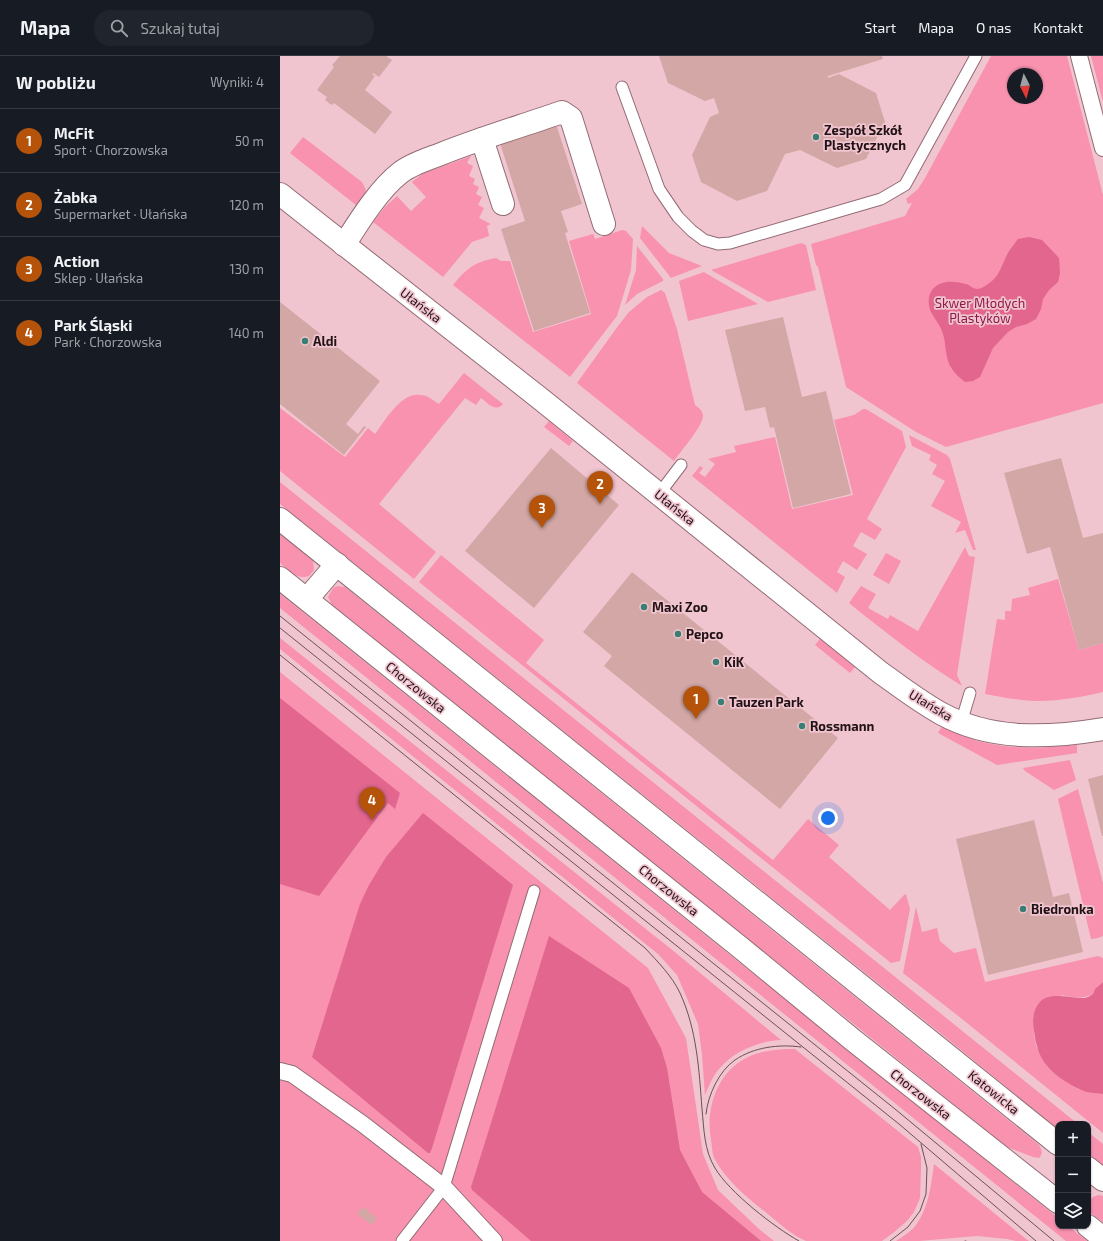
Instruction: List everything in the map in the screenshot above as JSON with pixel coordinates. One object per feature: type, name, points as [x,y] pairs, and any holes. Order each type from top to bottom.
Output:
[{"type":"main road","points":[[344,245],[380,194],[400,172],[420,162],[482,139],[562,112],[571,118],[604,224]]},
{"type":"main road","points":[[482,139],[503,204]]},
{"type":"main road","name":"Ułańska","points":[[280,194],[881,672],[920,700],[942,714],[961,723],[1001,734],[1049,736],[1103,729]]},
{"type":"main road","points":[[280,519],[338,564],[307,599]]},
{"type":"main road","name":"Katowicka","points":[[338,564],[1055,1142]]},
{"type":"main road","name":"Chorzowska","points":[[280,578],[741,948],[853,1040],[1055,1192]]},
{"type":"main road","points":[[1091,1170],[1103,1180]]},
{"type":"main road","points":[[1091,1228],[1103,1238]]},
{"type":"street","points":[[1079,56],[1103,148]]},
{"type":"street","points":[[280,1072],[292,1074],[364,1125],[444,1187],[494,1241]]},
{"type":"lane","points":[[622,87],[659,189],[678,216],[692,231],[704,240],[718,244],[730,243],[881,199],[905,186],[976,56]]},
{"type":"lane","points":[[659,494],[680,465]]},
{"type":"lane","points":[[961,723],[970,693]]},
{"type":"lane","points":[[402,1241],[444,1187],[534,891]]},
{"type":"green space","name":"Skwer Młodych Plastyków","points":[[991,56],[1067,56],[1103,195],[1103,403],[946,447],[916,432],[846,387],[818,267],[816,265],[811,244],[905,216],[912,203],[908,204],[906,199],[918,189]]},
{"type":"green space","points":[[1091,56],[1103,56],[1103,102]]},
{"type":"green space","points":[[303,137],[362,182],[366,190],[366,196],[365,202],[361,209],[290,153]]},
{"type":"green space","points":[[471,156],[467,163],[473,166],[469,176],[475,179],[473,184],[479,187],[476,194],[482,197],[478,205],[484,208],[479,218],[491,224],[487,226],[489,236],[472,242],[443,277],[373,222],[385,207],[397,196],[411,211],[426,197],[412,182],[422,174]]},
{"type":"green space","points":[[642,226],[669,253],[702,266],[671,278],[640,238]]},
{"type":"green space","points":[[622,230],[626,231],[633,239],[631,270],[617,316],[570,377],[453,285],[471,267],[496,258],[501,261],[510,261],[533,332],[591,314],[569,241],[593,234],[595,239]]},
{"type":"green space","points":[[1029,237],[1042,240],[1059,258],[1060,273],[1058,282],[1049,290],[1043,299],[1041,309],[1036,319],[1008,332],[993,348],[980,377],[973,381],[965,382],[949,365],[942,331],[930,310],[929,300],[931,292],[935,286],[944,282],[962,283],[976,289],[983,287],[995,278],[1009,251],[1018,239]]},
{"type":"green space","points":[[801,243],[806,245],[816,290],[768,302],[711,270]]},
{"type":"green space","points":[[637,246],[663,281],[637,294],[625,305],[636,270]]},
{"type":"green space","points":[[704,272],[758,304],[688,321],[679,281]]},
{"type":"green space","points":[[661,290],[665,293],[677,329],[695,405],[701,410],[703,415],[696,432],[674,461],[577,383],[629,312],[647,297]]},
{"type":"green space","points":[[464,373],[503,404],[497,408],[481,398],[476,405],[465,398],[379,504],[436,552],[414,579],[280,471],[280,408],[345,457],[368,428],[375,434],[394,408],[406,398],[413,395],[423,395],[439,404]]},
{"type":"green space","points":[[863,409],[866,409],[902,431],[906,447],[867,519],[882,529],[875,540],[861,532],[853,546],[867,554],[857,570],[843,561],[837,572],[845,577],[837,593],[692,476],[700,466],[703,468],[699,473],[705,477],[715,464],[708,459],[736,452],[734,446],[775,437],[792,509],[853,495],[834,420],[854,415]]},
{"type":"green space","points":[[549,421],[573,441],[569,446],[544,427]]},
{"type":"green space","points":[[909,435],[947,455],[950,459],[976,550],[973,550],[965,530],[955,533],[961,522],[931,506],[945,481],[932,474],[937,465],[929,460],[931,455],[912,446]]},
{"type":"green space","points":[[280,482],[1074,1121],[1055,1121],[1055,1127],[280,504]]},
{"type":"green space","points":[[280,534],[313,561],[314,570],[309,576],[297,576],[280,563]]},
{"type":"green space","points":[[965,547],[969,556],[975,557],[957,675],[962,686],[904,646],[849,603],[861,586],[876,594],[868,608],[888,619],[890,615],[918,631]]},
{"type":"green space","points":[[886,553],[901,561],[889,584],[873,575]]},
{"type":"green space","points":[[441,555],[544,640],[526,663],[773,860],[808,819],[839,845],[829,857],[890,910],[906,894],[910,909],[900,961],[891,963],[419,582]]},
{"type":"green space","points":[[1058,579],[1079,650],[1103,643],[1103,692],[1073,698],[1042,701],[1017,700],[985,694],[997,619],[1005,620],[1005,611],[1011,611],[1012,599],[1030,595],[1028,588]]},
{"type":"green space","points":[[337,586],[345,587],[1038,1144],[1042,1152],[1041,1156],[1039,1158],[1033,1157],[1007,1147],[332,605],[328,597],[333,588]]},
{"type":"green space","points":[[280,594],[1055,1216],[1055,1229],[1072,1229],[1087,1241],[1066,1241],[280,608]]},
{"type":"green space","points":[[280,638],[676,953],[781,1040],[764,1042],[748,1048],[732,1057],[715,1074],[705,1095],[698,1024],[677,975],[658,954],[280,649]]},
{"type":"green space","points":[[820,639],[855,667],[850,673],[815,645]]},
{"type":"green space","points":[[280,672],[648,968],[686,1038],[703,1154],[718,1190],[759,1229],[774,1241],[280,1241]]},
{"type":"green space","points":[[280,698],[400,793],[395,809],[388,803],[319,896],[280,884]]},
{"type":"green space","points":[[942,726],[972,739],[994,745],[1030,748],[1077,745],[1077,753],[997,765],[938,733]]},
{"type":"green space","points":[[1070,760],[1076,780],[1054,790],[1025,771],[1023,768]]},
{"type":"green space","points":[[1078,789],[1103,883],[1103,936],[1091,939],[1058,799]]},
{"type":"green space","points":[[423,813],[513,885],[430,1153],[428,1153],[312,1057],[360,904],[369,885],[386,857]]},
{"type":"green space","points":[[916,907],[922,932],[937,928],[940,941],[954,953],[976,948],[985,982],[1098,956],[1103,958],[1103,982],[1095,989],[1093,994],[1078,998],[1062,995],[1033,1023],[1037,1048],[1049,1067],[1062,1079],[1081,1090],[1103,1094],[1103,1133],[1091,1123],[1091,1121],[1088,1121],[903,973]]},
{"type":"green space","points":[[549,936],[629,988],[661,1048],[667,1068],[680,1150],[702,1192],[761,1241],[531,1241],[472,1190],[471,1187]]},
{"type":"green space","points":[[1103,982],[1103,1094],[1091,1093],[1072,1086],[1053,1072],[1039,1053],[1035,1040],[1033,1024],[1036,1008],[1044,999],[1055,996],[1085,998],[1093,994],[1095,989]]},
{"type":"green space","points":[[795,1049],[918,1147],[921,1157],[920,1198],[914,1212],[907,1221],[882,1241],[806,1241],[801,1239],[782,1226],[738,1189],[725,1175],[714,1158],[712,1152],[710,1115],[716,1091],[722,1080],[739,1062],[754,1054]]},
{"type":"green space","points":[[1091,1134],[1103,1144],[1103,1166],[1091,1156]]},
{"type":"green space","points":[[934,1164],[1029,1241],[1016,1241],[977,1236],[919,1241],[896,1241],[912,1230],[924,1211],[929,1196]]},
{"type":"green space","points":[[1099,1195],[1103,1196],[1103,1222],[1091,1212],[1091,1199]]},
{"type":"building","points":[[340,56],[386,56],[392,60],[379,77],[373,73],[372,74],[375,76],[365,90],[392,112],[375,134],[334,103],[332,105],[330,104],[325,100],[327,97],[317,90],[334,67],[332,65]]},
{"type":"building","points":[[659,56],[882,56],[883,59],[828,76],[828,78],[839,74],[876,93],[885,122],[866,159],[837,168],[800,150],[785,154],[767,191],[737,201],[701,182],[692,155],[710,117],[719,113],[714,98],[705,101],[668,83]]},
{"type":"building","points":[[556,124],[582,204],[561,211],[568,232],[565,233],[590,313],[534,331],[501,229],[525,221],[500,143]]},
{"type":"building","name":"Aldi","points":[[280,302],[380,381],[346,424],[358,434],[364,426],[366,427],[344,455],[280,404]]},
{"type":"building","points":[[783,317],[802,397],[826,391],[851,494],[793,508],[774,427],[770,428],[765,407],[745,411],[725,330]]},
{"type":"building","points":[[551,448],[619,505],[534,608],[465,551]]},
{"type":"building","points":[[1061,458],[1083,538],[1103,533],[1103,643],[1079,650],[1050,547],[1027,554],[1004,473]]},
{"type":"building","points":[[632,572],[838,738],[780,809],[604,666],[612,656],[583,632]]},
{"type":"building","points":[[1103,775],[1103,836],[1102,836],[1088,779]]},
{"type":"building","name":"Biedronka","points":[[1034,820],[1053,897],[1069,893],[1083,952],[988,975],[956,839]]},
{"type":"building","points":[[363,1207],[377,1218],[372,1225],[357,1214]]},
{"type":"tram line","points":[[280,616],[895,1109],[1054,1241]]},
{"type":"tram line","points":[[280,628],[899,1124],[1036,1241]]},
{"type":"tram line","points":[[280,655],[645,948],[660,964],[680,993],[686,1007],[694,1036],[705,1139],[711,1161],[722,1177],[741,1198],[777,1227],[799,1241]]},
{"type":"tram line","points":[[706,1114],[709,1099],[715,1084],[724,1070],[735,1060],[758,1049],[775,1046],[801,1047]]},
{"type":"tram line","points":[[890,1241],[908,1227],[920,1211],[926,1194],[927,1168],[921,1144]]},
{"type":"place","name":"Zespół Szkół Plastycznych","points":[[816,137]]},
{"type":"place","name":"Aldi","points":[[305,341]]},
{"type":"place","name":"Żabka","points":[[600,504]]},
{"type":"place","name":"Action","points":[[542,528]]},
{"type":"place","name":"Maxi Zoo","points":[[644,607]]},
{"type":"place","name":"Pepco","points":[[678,634]]},
{"type":"place","name":"KiK","points":[[716,662]]},
{"type":"place","name":"Tauzen Park","points":[[721,702]]},
{"type":"place","name":"McFit","points":[[696,719]]},
{"type":"place","name":"Rossmann","points":[[802,726]]},
{"type":"place","name":"Park Śląski","points":[[372,820]]},
{"type":"place","name":"Biedronka","points":[[1023,909]]}]
